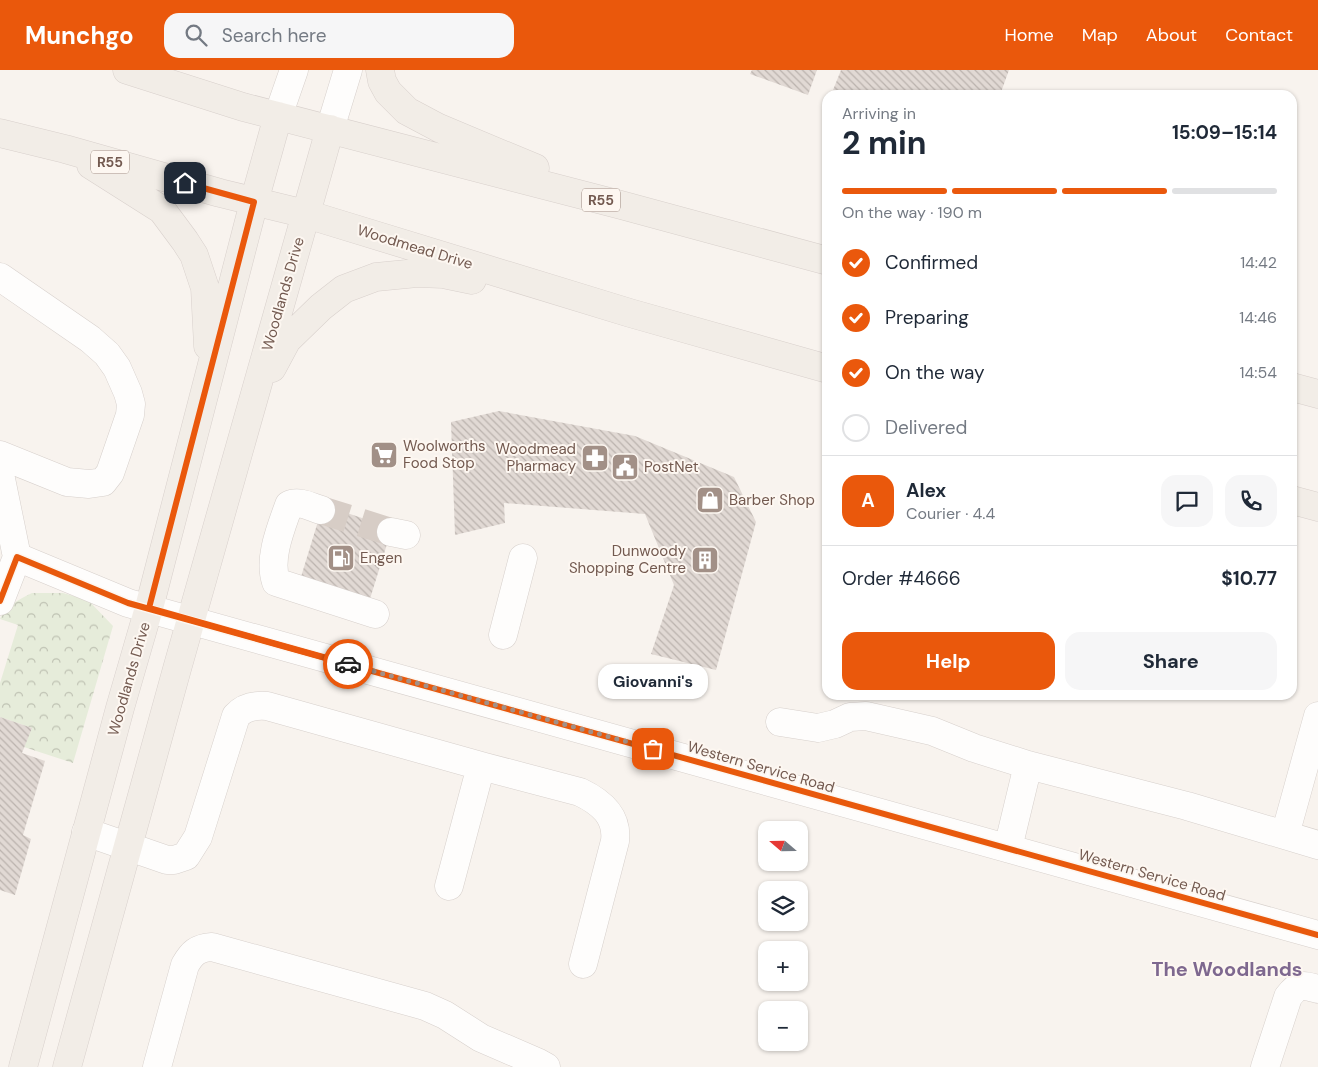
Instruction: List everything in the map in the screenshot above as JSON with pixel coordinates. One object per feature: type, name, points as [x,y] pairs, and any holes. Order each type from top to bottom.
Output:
[{"type":"main road","name":"R55","points":[[127,70],[278,116],[622,205],[822,259]]},
{"type":"main road","points":[[380,70],[382,81],[388,92],[407,111],[622,205]]},
{"type":"main road","name":"Woodlands Drive","points":[[23,1067],[149,608],[278,116]]},
{"type":"main road","name":"Woodlands Drive","points":[[67,1067],[127,846],[330,129]]},
{"type":"main road","name":"Woodmead Drive","points":[[0,133],[65,149],[254,202],[306,214],[630,313],[822,367]]},
{"type":"main road","points":[[65,149],[162,210],[194,255],[205,288],[209,335],[208,380]]},
{"type":"main road","points":[[251,409],[288,340],[321,307],[344,290],[376,278],[417,273],[442,274],[630,313]]},
{"type":"main road","points":[[1297,388],[1318,394]]},
{"type":"main road","points":[[1297,501],[1318,507]]},
{"type":"street","points":[[278,116],[294,70]]},
{"type":"street","points":[[330,129],[348,70]]},
{"type":"street","points":[[0,277],[90,339],[107,354],[117,368],[128,393],[130,404],[130,415],[110,473],[103,482],[89,484],[67,482],[0,455]]},
{"type":"street","points":[[0,474],[17,557],[0,601]]},
{"type":"street","points":[[321,510],[304,504],[293,503],[289,505],[273,562],[276,582],[375,614]]},
{"type":"street","name":"Western Service Road","points":[[17,557],[117,599],[1318,935]]},
{"type":"street","points":[[503,635],[523,558]]},
{"type":"street","points":[[86,832],[168,860],[180,859],[190,852],[198,837],[234,722],[240,712],[247,708],[259,705],[267,706],[580,792],[594,799],[612,818],[616,832],[583,964]]},
{"type":"street","points":[[780,722],[818,728],[850,718],[866,716],[932,731],[974,748],[1028,765],[1187,806],[1318,845]]},
{"type":"street","points":[[1285,835],[1318,716]]},
{"type":"street","points":[[1008,848],[1028,765]]},
{"type":"street","points":[[449,886],[481,766]]},
{"type":"street","points":[[157,1067],[185,966],[194,952],[201,948],[212,947],[425,1006],[445,1015],[481,1038],[532,1059],[546,1067]]},
{"type":"street","points":[[1265,1067],[1288,997],[1293,989],[1298,986],[1318,989]]},
{"type":"green space","points":[[32,593],[63,593],[88,600],[113,626],[73,763],[24,747],[32,728],[0,717],[0,683],[18,625],[0,619],[5,610],[18,600]]},
{"type":"building","points":[[752,70],[817,70],[808,95],[750,74]]},
{"type":"building","points":[[841,70],[1009,70],[1002,90],[833,90]]},
{"type":"building","name":"Dunwoody Shopping Centre","points":[[499,411],[635,436],[734,477],[756,522],[716,670],[651,654],[674,585],[645,514],[504,503],[505,523],[455,535],[451,422]]},
{"type":"building","points":[[323,505],[392,528],[369,602],[300,580]]},
{"type":"building","points":[[0,717],[32,728],[22,753],[45,761],[23,835],[31,839],[15,895],[0,890]]},
{"type":"tunnel","points":[[321,510],[391,532]]},
{"type":"cycle path","points":[[0,601],[17,557],[128,603],[1318,935]]},
{"type":"way so far","points":[[348,664],[653,749]]},
{"type":"place","name":"Woolworths Food Stop","points":[[384,455]]},
{"type":"place","name":"Woodmead Pharmacy","points":[[595,458]]},
{"type":"place","name":"PostNet","points":[[625,467]]},
{"type":"place","name":"Barber Shop","points":[[710,500]]},
{"type":"place","name":"Engen","points":[[341,558]]},
{"type":"place","name":"Dunwoody Shopping Centre","points":[[705,560]]},
{"type":"place","name":"Giovanni's","points":[[653,749]]},
{"type":"district","name":"The Woodlands","points":[[1227,969]]},
{"type":"route","points":[[185,183],[254,202],[149,608],[348,664]]}]
